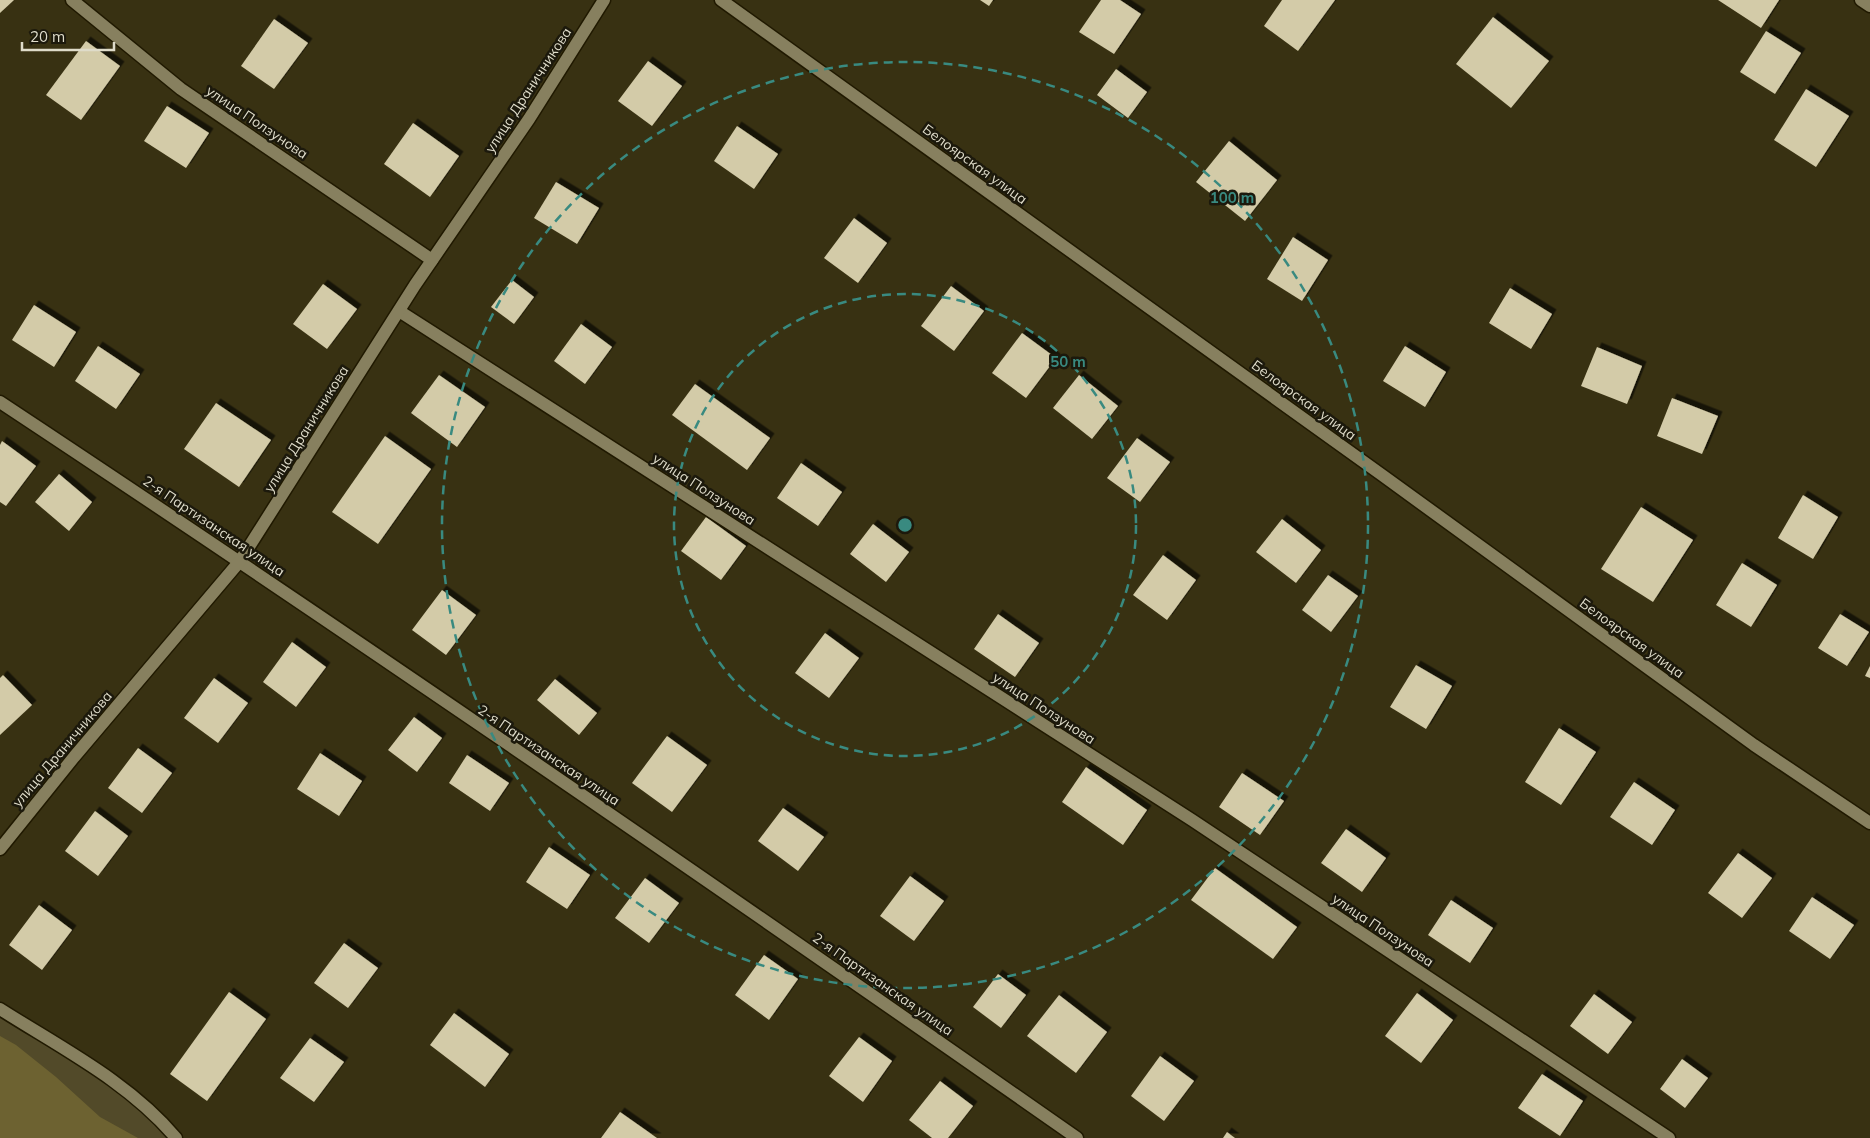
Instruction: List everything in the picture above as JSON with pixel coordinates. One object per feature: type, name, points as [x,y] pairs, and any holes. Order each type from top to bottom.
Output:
[{"type":"street","name":"улица Ползунова","points":[[72,0],[181,89],[432,260]]},
{"type":"street","name":"улица Драничникова","points":[[0,849],[74,756],[240,561],[432,260],[530,119],[604,0]]},
{"type":"street","name":"Белоярская улица","points":[[721,0],[1754,745],[1870,823]]},
{"type":"street","points":[[1861,0],[1870,6]]},
{"type":"street","name":"улица Ползунова","points":[[399,311],[1192,820],[1669,1138]]},
{"type":"street","name":"2-я Партизанская улица","points":[[0,402],[240,561],[846,976],[1077,1138]]},
{"type":"street","points":[[0,1009],[105,1075],[159,1118],[176,1138]]},
{"type":"shaded area","points":[[0,1009],[105,1075],[170,1138],[0,1138]]},
{"type":"shaded area","points":[[0,1036],[16,1045],[56,1077],[100,1117],[138,1138],[0,1138]]},
{"type":"building","points":[[0,0],[14,0],[0,13]]},
{"type":"building","points":[[980,0],[993,0],[989,6]]},
{"type":"building","points":[[1101,0],[1120,0],[1141,14],[1114,54],[1079,32]]},
{"type":"building","points":[[1282,0],[1335,0],[1298,51],[1264,26]]},
{"type":"building","points":[[1718,0],[1779,0],[1761,28]]},
{"type":"building","points":[[1493,17],[1549,61],[1511,108],[1456,64]]},
{"type":"building","points":[[274,19],[308,43],[274,89],[241,66]]},
{"type":"building","points":[[1766,31],[1801,53],[1775,94],[1740,72]]},
{"type":"building","points":[[86,41],[120,66],[81,120],[46,95]]},
{"type":"building","points":[[648,61],[682,86],[652,126],[618,101]]},
{"type":"building","points":[[1116,69],[1147,92],[1128,118],[1097,95]]},
{"type":"building","points":[[1806,89],[1849,116],[1816,167],[1774,140]]},
{"type":"building","points":[[167,106],[209,133],[186,168],[144,141]]},
{"type":"building","points":[[413,123],[459,156],[430,197],[384,164]]},
{"type":"building","points":[[737,126],[778,154],[754,189],[714,161]]},
{"type":"building","points":[[1229,141],[1277,180],[1245,221],[1196,182]]},
{"type":"building","points":[[556,182],[599,208],[577,244],[534,218]]},
{"type":"building","points":[[854,218],[887,243],[858,283],[824,258]]},
{"type":"building","points":[[1293,237],[1328,260],[1302,301],[1267,279]]},
{"type":"building","points":[[512,280],[534,297],[514,324],[491,307]]},
{"type":"building","points":[[323,284],[357,309],[327,349],[293,324]]},
{"type":"building","points":[[951,286],[984,311],[954,351],[921,326]]},
{"type":"building","points":[[1510,288],[1552,314],[1531,349],[1489,323]]},
{"type":"building","points":[[34,305],[76,332],[54,367],[12,340]]},
{"type":"building","points":[[581,324],[612,347],[585,384],[554,361]]},
{"type":"building","points":[[1022,333],[1056,358],[1026,398],[992,373]]},
{"type":"building","points":[[98,346],[140,374],[116,409],[75,381]]},
{"type":"building","points":[[1405,346],[1446,372],[1425,407],[1383,381]]},
{"type":"building","points":[[1597,347],[1642,366],[1627,404],[1581,386]]},
{"type":"building","points":[[439,375],[485,407],[457,447],[411,413]]},
{"type":"building","points":[[1079,375],[1118,406],[1092,439],[1053,408]]},
{"type":"building","points":[[695,384],[770,438],[747,470],[672,415]]},
{"type":"building","points":[[1672,398],[1718,416],[1702,454],[1657,436]]},
{"type":"building","points":[[216,403],[271,440],[239,487],[184,449]]},
{"type":"building","points":[[385,436],[431,469],[378,544],[332,512]]},
{"type":"building","points":[[1137,438],[1170,462],[1140,502],[1107,478]]},
{"type":"building","points":[[2,441],[36,466],[6,506],[0,502],[0,445]]},
{"type":"building","points":[[801,463],[842,492],[818,526],[777,498]]},
{"type":"building","points":[[59,474],[92,502],[69,531],[35,502]]},
{"type":"building","points":[[1803,495],[1838,517],[1813,559],[1778,538]]},
{"type":"building","points":[[1641,507],[1693,540],[1653,602],[1601,569]]},
{"type":"building","points":[[706,517],[746,546],[721,580],[681,551]]},
{"type":"building","points":[[1282,519],[1321,550],[1296,583],[1256,552]]},
{"type":"building","points":[[873,524],[909,552],[886,582],[850,554]]},
{"type":"building","points":[[1163,555],[1196,580],[1167,620],[1133,595]]},
{"type":"building","points":[[1742,563],[1777,585],[1751,627],[1716,605]]},
{"type":"building","points":[[1328,575],[1358,596],[1331,632],[1302,610]]},
{"type":"building","points":[[442,590],[476,615],[446,655],[412,630]]},
{"type":"building","points":[[998,614],[1039,643],[1015,677],[974,649]]},
{"type":"building","points":[[1840,614],[1869,632],[1847,666],[1818,648]]},
{"type":"building","points":[[825,633],[859,658],[829,698],[795,673]]},
{"type":"building","points":[[292,642],[326,667],[296,707],[263,682]]},
{"type":"building","points":[[1416,665],[1452,686],[1426,729],[1390,707]]},
{"type":"building","points":[[1870,666],[1870,678],[1865,676]]},
{"type":"building","points":[[3,675],[32,705],[0,735],[0,678]]},
{"type":"building","points":[[214,678],[248,703],[218,743],[184,718]]},
{"type":"building","points":[[555,679],[597,713],[579,735],[537,700]]},
{"type":"building","points":[[414,717],[442,738],[417,772],[388,750]]},
{"type":"building","points":[[1559,728],[1596,752],[1561,805],[1525,782]]},
{"type":"building","points":[[667,736],[707,765],[672,812],[632,783]]},
{"type":"building","points":[[138,748],[172,773],[142,813],[108,788]]},
{"type":"building","points":[[320,753],[362,781],[339,816],[297,789]]},
{"type":"building","points":[[467,755],[509,783],[490,811],[449,783]]},
{"type":"building","points":[[1086,767],[1147,810],[1123,845],[1062,802]]},
{"type":"building","points":[[1242,773],[1284,801],[1260,835],[1219,807]]},
{"type":"building","points":[[1634,782],[1675,810],[1652,845],[1610,817]]},
{"type":"building","points":[[783,808],[824,837],[798,871],[758,841]]},
{"type":"building","points":[[95,811],[128,836],[98,876],[65,851]]},
{"type":"building","points":[[1346,829],[1386,858],[1362,892],[1321,863]]},
{"type":"building","points":[[549,847],[590,875],[567,909],[526,882]]},
{"type":"building","points":[[1738,853],[1772,878],[1742,918],[1708,893]]},
{"type":"building","points":[[1215,868],[1297,927],[1273,959],[1191,900]]},
{"type":"building","points":[[910,876],[944,901],[914,941],[880,916]]},
{"type":"building","points":[[645,878],[679,903],[649,943],[615,918]]},
{"type":"building","points":[[1812,897],[1854,925],[1830,959],[1789,931]]},
{"type":"building","points":[[1451,900],[1493,928],[1470,963],[1428,935]]},
{"type":"building","points":[[39,905],[72,930],[42,970],[9,945]]},
{"type":"building","points":[[344,943],[378,968],[348,1008],[314,983]]},
{"type":"building","points":[[764,955],[798,979],[769,1020],[735,995]]},
{"type":"building","points":[[998,974],[1026,995],[1001,1028],[973,1007]]},
{"type":"building","points":[[229,992],[266,1019],[207,1101],[170,1074]]},
{"type":"building","points":[[1417,993],[1453,1020],[1421,1063],[1385,1036]]},
{"type":"building","points":[[1594,994],[1632,1022],[1608,1054],[1570,1026]]},
{"type":"building","points":[[1059,995],[1107,1032],[1076,1073],[1027,1036]]},
{"type":"building","points":[[454,1013],[509,1054],[485,1087],[430,1045]]},
{"type":"building","points":[[859,1037],[892,1061],[863,1102],[829,1076]]},
{"type":"building","points":[[310,1038],[344,1062],[314,1102],[280,1078]]},
{"type":"building","points":[[1160,1056],[1194,1081],[1164,1121],[1131,1096]]},
{"type":"building","points":[[1682,1059],[1708,1078],[1685,1108],[1660,1089]]},
{"type":"building","points":[[1542,1074],[1583,1101],[1560,1136],[1518,1108]]},
{"type":"building","points":[[940,1081],[973,1106],[948,1138],[932,1138],[909,1120]]},
{"type":"building","points":[[620,1112],[657,1138],[601,1138]]},
{"type":"building","points":[[1227,1132],[1235,1138],[1223,1138]]}]
